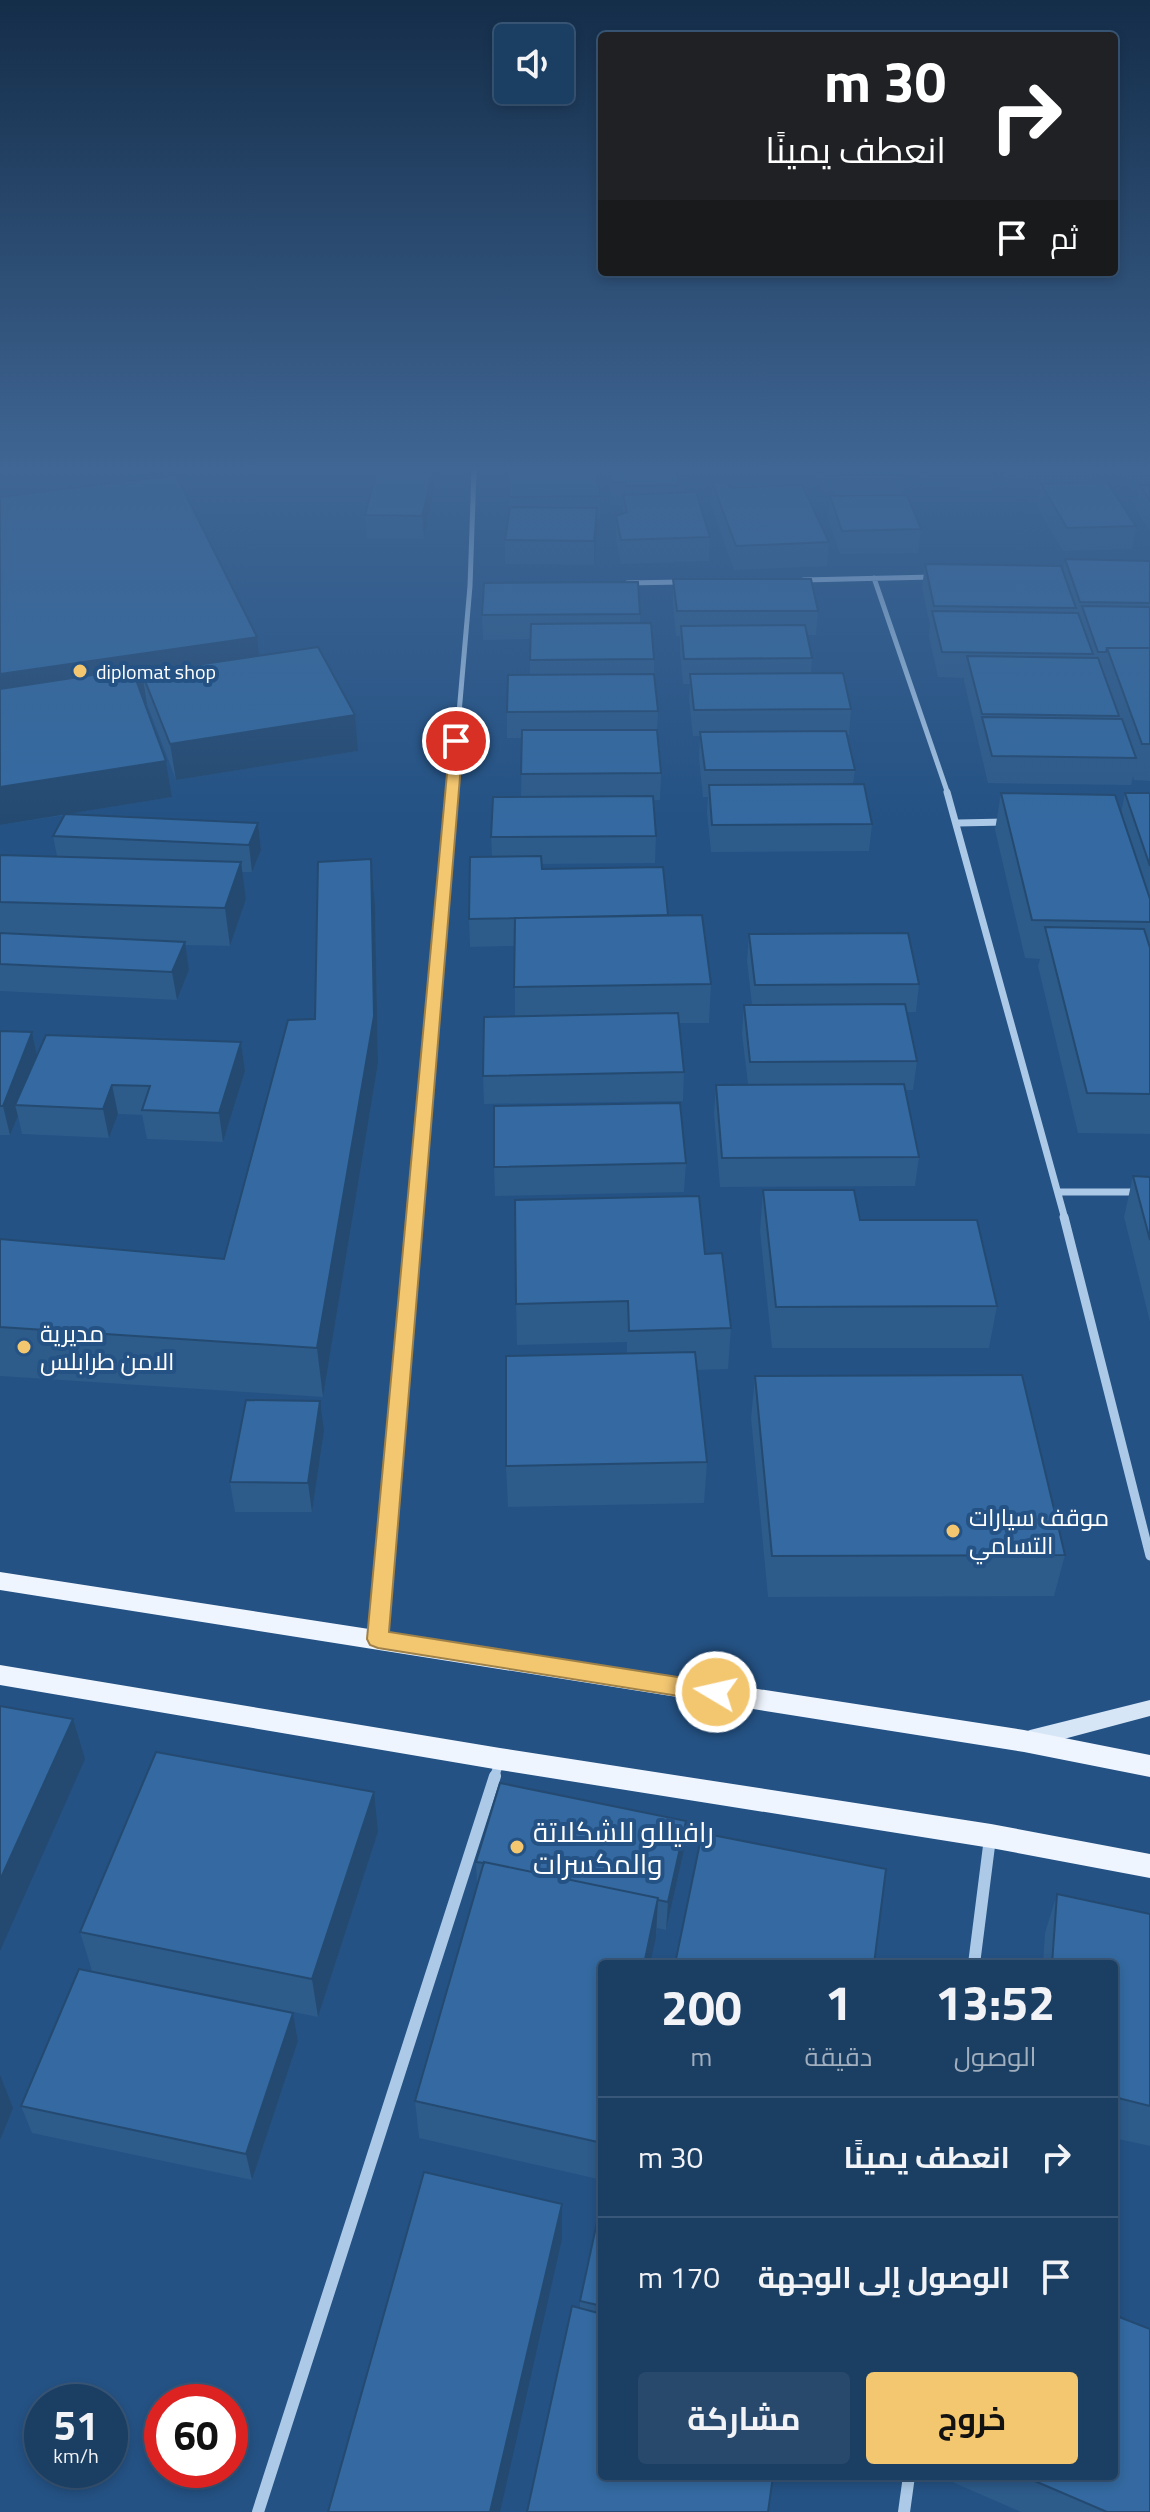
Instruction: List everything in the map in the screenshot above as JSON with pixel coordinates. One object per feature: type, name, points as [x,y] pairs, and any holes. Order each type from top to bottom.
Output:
[{"type":"main road","points":[[0,1581],[1024,1741],[1150,1766]]},
{"type":"main road","points":[[0,1675],[500,1759],[991,1836],[1150,1866]]},
{"type":"street","points":[[378,1639],[470,587]]},
{"type":"street","points":[[877,587],[958,823],[1058,1192],[1150,1556]]},
{"type":"street","points":[[958,823],[1022,822]]},
{"type":"street","points":[[1058,1192],[1150,1192]]},
{"type":"street","points":[[1024,1741],[1150,1708]]},
{"type":"street","points":[[258,2512],[500,1759]]},
{"type":"street","points":[[975,1960],[991,1836]]},
{"type":"street","points":[[904,2512],[908,2480]]},
{"type":"building","points":[[0,587],[232,587],[257,637],[0,674]]},
{"type":"building","points":[[484,587],[638,587],[640,614],[482,615]]},
{"type":"building","points":[[674,587],[813,587],[818,611],[677,611]]},
{"type":"building","points":[[930,587],[1069,587],[1076,608],[934,606]]},
{"type":"building","points":[[1075,587],[1150,587],[1150,603],[1080,602]]},
{"type":"building","points":[[1082,606],[1150,607],[1150,648],[1107,648],[1106,652],[1098,652]]},
{"type":"building","points":[[932,611],[1078,613],[1093,654],[942,652]]},
{"type":"building","points":[[651,623],[654,659],[530,660],[531,624]]},
{"type":"building","points":[[805,625],[812,658],[684,659],[681,626]]},
{"type":"building","points":[[318,647],[355,715],[170,744],[142,673]]},
{"type":"building","points":[[1107,648],[1150,648],[1150,744],[1142,744]]},
{"type":"building","points":[[967,656],[1098,658],[1119,716],[982,714]]},
{"type":"building","points":[[132,669],[166,761],[0,787],[0,689]]},
{"type":"building","points":[[843,673],[851,709],[694,710],[690,674]]},
{"type":"building","points":[[654,674],[658,711],[507,712],[508,675]]},
{"type":"building","points":[[982,717],[1122,719],[1136,758],[992,756]]},
{"type":"building","points":[[522,730],[657,730],[661,773],[521,774]]},
{"type":"building","points":[[846,731],[855,770],[705,770],[700,732]]},
{"type":"building","points":[[864,784],[872,824],[712,825],[709,785]]},
{"type":"building","points":[[1001,793],[1115,795],[1150,899],[1150,922],[1032,920]]},
{"type":"building","points":[[1125,793],[1150,793],[1150,866]]},
{"type":"building","points":[[653,796],[656,836],[491,837],[493,797]]},
{"type":"building","points":[[65,814],[258,823],[249,845],[53,836]]},
{"type":"building","points":[[0,855],[241,862],[225,908],[0,902]]},
{"type":"building","points":[[541,856],[542,869],[663,867],[668,915],[469,919],[470,857]]},
{"type":"building","points":[[371,859],[374,1016],[317,1348],[0,1327],[0,1239],[224,1259],[288,1020],[315,1019],[318,862]]},
{"type":"building","points":[[702,915],[711,984],[514,987],[515,918]]},
{"type":"building","points":[[1045,927],[1144,929],[1150,948],[1150,1094],[1087,1093]]},
{"type":"building","points":[[0,933],[185,942],[172,972],[0,964]]},
{"type":"building","points":[[908,933],[919,984],[755,985],[749,934]]},
{"type":"building","points":[[905,1004],[917,1061],[750,1062],[744,1005]]},
{"type":"building","points":[[678,1013],[684,1072],[483,1076],[484,1017]]},
{"type":"building","points":[[0,1031],[32,1032],[3,1106],[0,1106]]},
{"type":"building","points":[[46,1035],[241,1042],[219,1113],[142,1110],[150,1086],[112,1085],[103,1109],[15,1105]]},
{"type":"building","points":[[904,1084],[919,1157],[722,1158],[716,1085]]},
{"type":"building","points":[[680,1103],[686,1163],[494,1167],[494,1106]]},
{"type":"building","points":[[1133,1176],[1150,1177],[1150,1240]]},
{"type":"building","points":[[763,1190],[854,1190],[860,1220],[977,1220],[997,1306],[776,1307]]},
{"type":"building","points":[[699,1196],[705,1254],[722,1253],[731,1328],[629,1331],[628,1301],[516,1304],[515,1200]]},
{"type":"building","points":[[695,1352],[707,1462],[506,1466],[506,1356]]},
{"type":"building","points":[[1022,1375],[1065,1555],[772,1556],[755,1376]]},
{"type":"building","points":[[246,1400],[320,1401],[308,1483],[230,1482]]},
{"type":"building","points":[[0,1706],[73,1719],[0,1880]]},
{"type":"building","points":[[156,1752],[374,1792],[312,1979],[80,1932]]},
{"type":"building","points":[[500,1783],[686,1821],[668,1902],[476,1862]]},
{"type":"building","points":[[702,1833],[886,1869],[875,1960],[676,1960]]},
{"type":"building","points":[[484,1862],[658,1898],[645,1960],[598,1960],[598,2142],[415,2101]]},
{"type":"building","points":[[1057,1894],[1150,1914],[1150,2106],[1118,2098],[1118,1960],[1052,1960]]},
{"type":"building","points":[[79,1969],[293,2013],[246,2154],[21,2106]]},
{"type":"building","points":[[424,2172],[562,2204],[490,2512],[328,2512]]},
{"type":"building","points":[[598,2218],[598,2305],[580,2301]]},
{"type":"building","points":[[572,2306],[598,2313],[598,2480],[772,2480],[768,2512],[527,2512]]},
{"type":"building","points":[[1118,2317],[1150,2329],[1150,2512],[1107,2512],[1032,2480],[1118,2480]]},
{"type":"place","name":"diplomat shop","points":[[80,671]]},
{"type":"place","name":"مديرية الامن طرابلس","points":[[24,1347]]},
{"type":"place","name":"موقف سيارات التسامي","points":[[953,1531]]},
{"type":"place","name":"رافيللو للشكلاتة والمكسرات","points":[[517,1847]]},
{"type":"route","points":[[456,741],[378,1639],[716,1692]]}]
